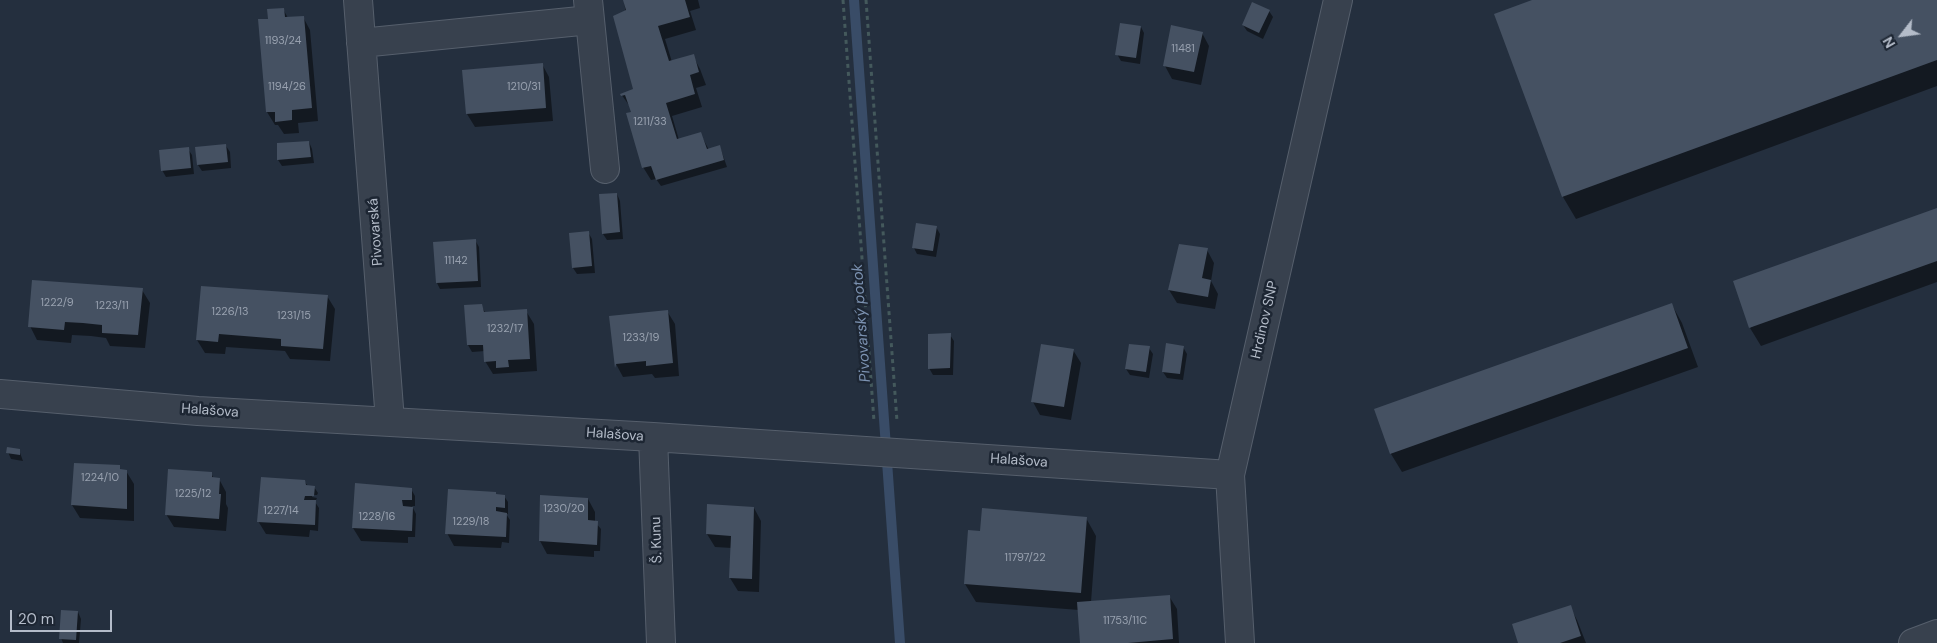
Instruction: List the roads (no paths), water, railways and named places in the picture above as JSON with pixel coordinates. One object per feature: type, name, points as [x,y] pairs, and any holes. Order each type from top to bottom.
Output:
[{"type":"street","name":"Pivovarská","points":[[358,0],[390,421]]},
{"type":"street","name":"Hrdinov SNP","points":[[1240,643],[1230,475],[1338,0]]},
{"type":"street","points":[[361,43],[589,10],[605,169]]},
{"type":"street","name":"Halašova","points":[[0,394],[198,411],[653,437],[1230,475]]},
{"type":"street","name":"Š. Kunu","points":[[653,437],[661,643]]},
{"type":"street","points":[[1912,643],[1937,634]]},
{"type":"waterway","name":"Pivovarský potok","points":[[854,0],[900,643]]}]
